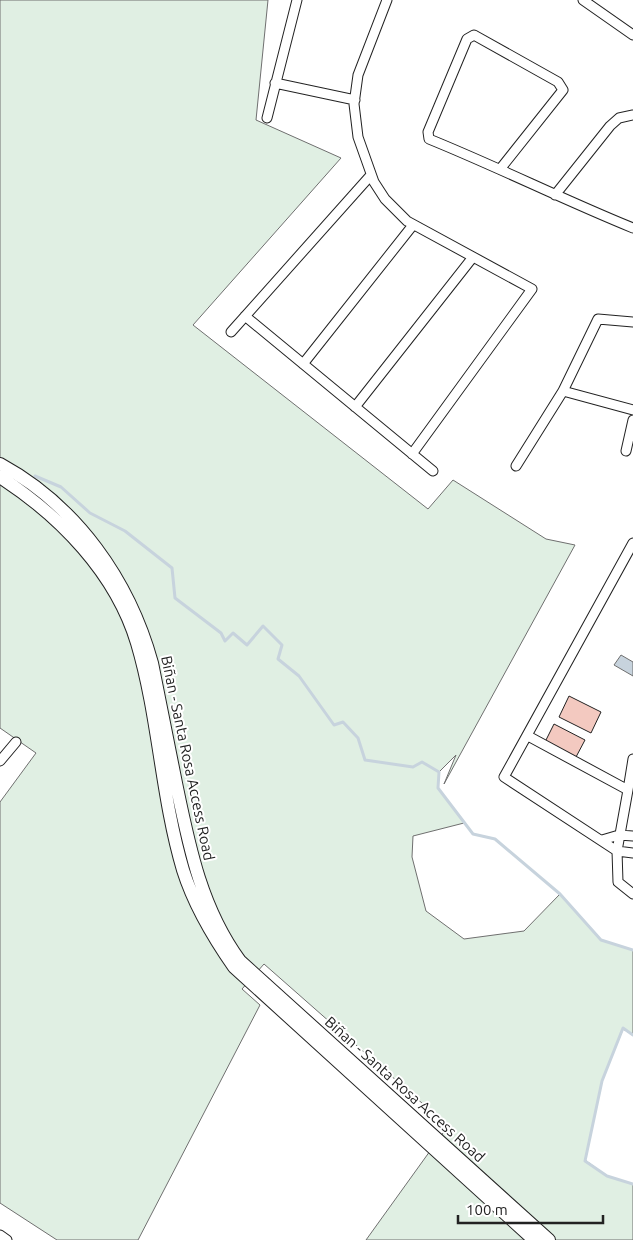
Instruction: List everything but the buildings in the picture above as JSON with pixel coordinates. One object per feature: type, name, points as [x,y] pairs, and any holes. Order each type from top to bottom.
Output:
[{"type":"main road","name":"Biñan - Santa Rosa Access Road","points":[[0,464],[55,503],[75,522],[105,558],[136,616],[148,667],[184,872],[214,938],[237,964],[452,1161],[534,1240]]},
{"type":"main road","name":"Biñan - Santa Rosa Access Road","points":[[0,476],[28,494],[48,512],[95,562],[116,596],[148,667]]},
{"type":"main road","name":"Biñan - Santa Rosa Access Road","points":[[452,1161],[548,1240]]},
{"type":"street","points":[[267,118],[297,0]]},
{"type":"street","points":[[387,0],[363,58],[358,75],[355,100],[355,121],[371,175],[385,199],[413,224],[532,289],[412,454]]},
{"type":"street","points":[[583,0],[633,35]]},
{"type":"street","points":[[597,9],[603,0]]},
{"type":"street","points":[[501,168],[563,90],[558,82],[474,35],[467,39],[428,136],[429,139],[501,168],[554,195],[632,226]]},
{"type":"street","points":[[275,83],[355,100]]},
{"type":"street","points":[[554,195],[610,126],[619,118],[633,115]]},
{"type":"street","points":[[231,332],[371,175]]},
{"type":"street","points":[[303,364],[413,224]]},
{"type":"street","points":[[355,407],[473,257]]},
{"type":"street","points":[[245,316],[433,471]]},
{"type":"street","points":[[516,466],[563,391],[598,319],[633,322]]},
{"type":"street","points":[[563,391],[633,410]]},
{"type":"street","points":[[626,450],[633,420]]},
{"type":"street","points":[[633,543],[504,777],[617,851],[633,853]]},
{"type":"street","points":[[528,736],[628,790]]},
{"type":"street","points":[[0,762],[16,742]]},
{"type":"street","points":[[633,759],[617,851],[618,882],[633,894]]},
{"type":"street","points":[[602,840],[619,835],[633,836]]},
{"type":"street","points":[[0,1235],[7,1240]]},
{"type":"green space","points":[[0,0],[268,0],[256,120],[341,158],[193,325],[428,509],[453,480],[546,539],[575,545],[444,784],[456,755],[439,772],[438,788],[464,823],[413,836],[412,857],[426,911],[464,939],[524,931],[560,894],[601,940],[633,950],[633,1035],[623,1029],[602,1081],[585,1160],[607,1176],[633,1184],[633,1240],[366,1240],[448,1126],[264,964],[242,989],[260,1005],[138,1240],[57,1240],[0,1203],[0,802],[36,753],[0,728]]},
{"type":"shaded area","points":[[621,655],[633,662],[633,676],[614,665]]},
{"type":"waterway","points":[[35,476],[61,487],[90,513],[125,531],[172,568],[175,598],[221,633],[225,641],[233,633],[247,645],[263,626],[282,645],[278,659],[299,676],[334,725],[343,722],[358,738],[365,760],[413,767],[422,762],[439,772],[438,788],[473,834],[495,839],[560,894],[601,940],[633,950]]},
{"type":"waterway","points":[[633,1035],[623,1028],[602,1081],[585,1161],[607,1176],[633,1184]]}]
